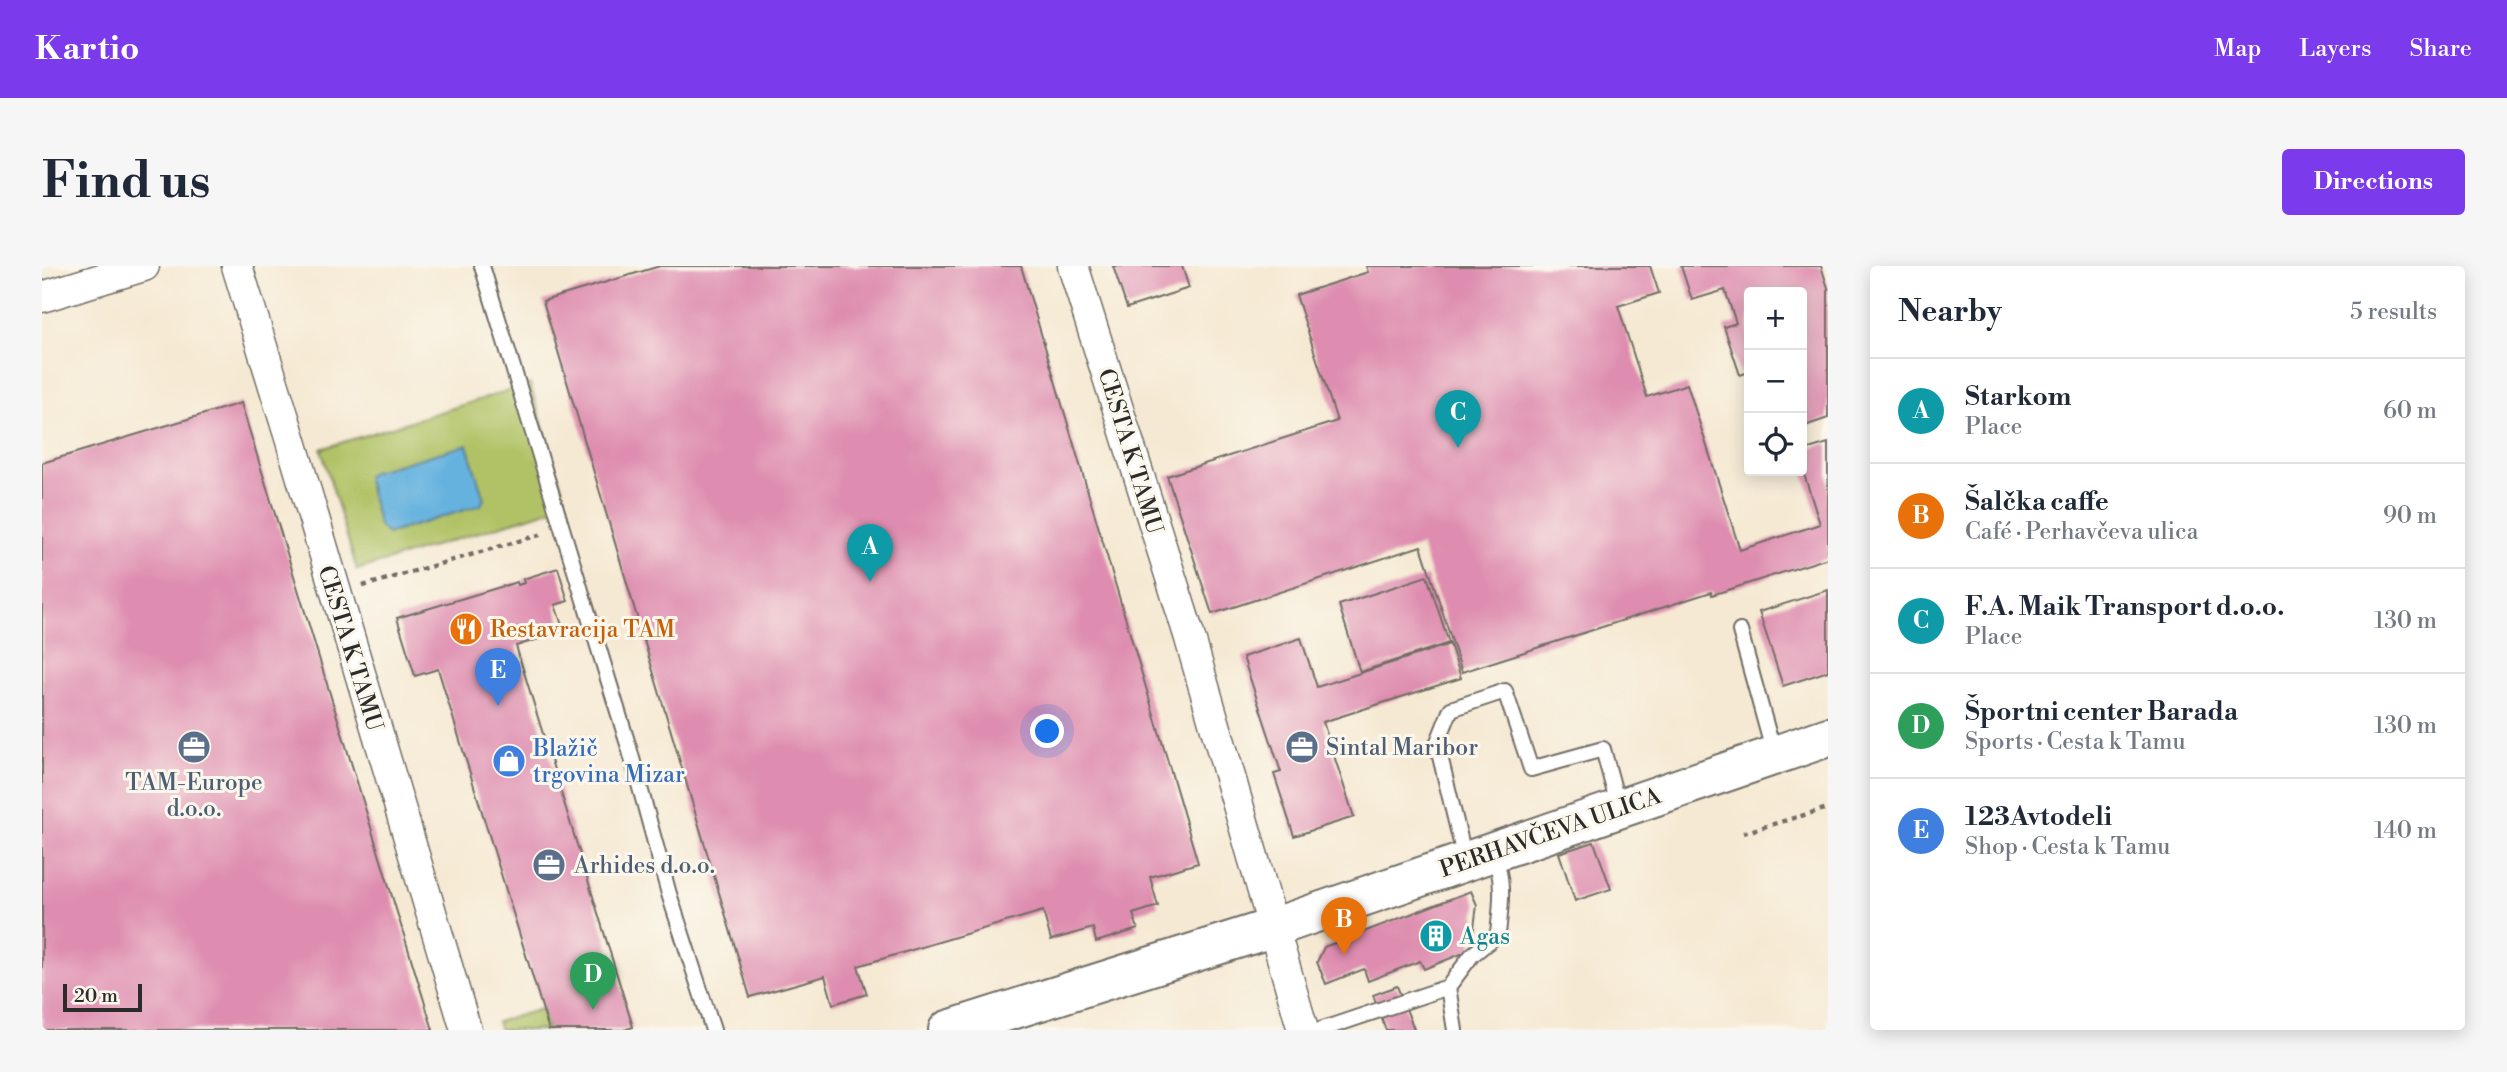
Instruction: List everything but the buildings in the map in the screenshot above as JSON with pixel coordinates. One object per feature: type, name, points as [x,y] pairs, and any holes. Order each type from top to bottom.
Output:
[{"type":"street","name":"CESTA K TAMU","points":[[237,266],[466,1030]]},
{"type":"street","name":"CESTA K TAMU","points":[[1073,266],[1189,635],[1272,928]]},
{"type":"street","points":[[42,297],[127,269]]},
{"type":"street","name":"PERHAVČEVA ULICA","points":[[948,1030],[1272,928],[1828,737]]},
{"type":"street","points":[[1272,928],[1303,1030]]},
{"type":"lane","points":[[482,266],[630,751],[669,894],[713,1030]]},
{"type":"lane","points":[[1740,631],[1775,755]]},
{"type":"lane","points":[[1320,1030],[1448,987],[1472,955],[1498,934],[1503,888],[1500,867],[1479,856],[1437,744],[1451,709],[1505,691],[1531,769],[1603,749],[1619,808]]},
{"type":"lane","points":[[1448,987],[1455,1030]]},
{"type":"path","points":[[362,586],[562,529]]},
{"type":"path","points":[[1743,833],[1828,808]]},
{"type":"green space","points":[[530,384],[567,505],[357,570],[321,449]]},
{"type":"green space","points":[[541,1009],[548,1030],[500,1030],[497,1022]]},
{"type":"water","points":[[467,445],[484,499],[481,505],[387,534],[379,526],[366,476]]},
{"type":"place","name":"F.A. Maik Transport d.o.o.","points":[[1458,448]]},
{"type":"place","name":"Starkom","points":[[870,582]]},
{"type":"place","name":"Restavracija TAM","points":[[466,629]]},
{"type":"place","name":"123Avtodeli","points":[[498,706]]},
{"type":"place","name":"TAM-Europe d.o.o.","points":[[194,747]]},
{"type":"place","name":"Sintal Maribor","points":[[1302,747]]},
{"type":"place","name":"Blažič trgovina Mizar","points":[[509,761]]},
{"type":"place","name":"Arhides d.o.o.","points":[[549,865]]},
{"type":"place","name":"Agas","points":[[1436,936]]},
{"type":"place","name":"Šalčka caffe","points":[[1344,955]]},
{"type":"place","name":"Športni center Barada","points":[[593,1010]]}]
